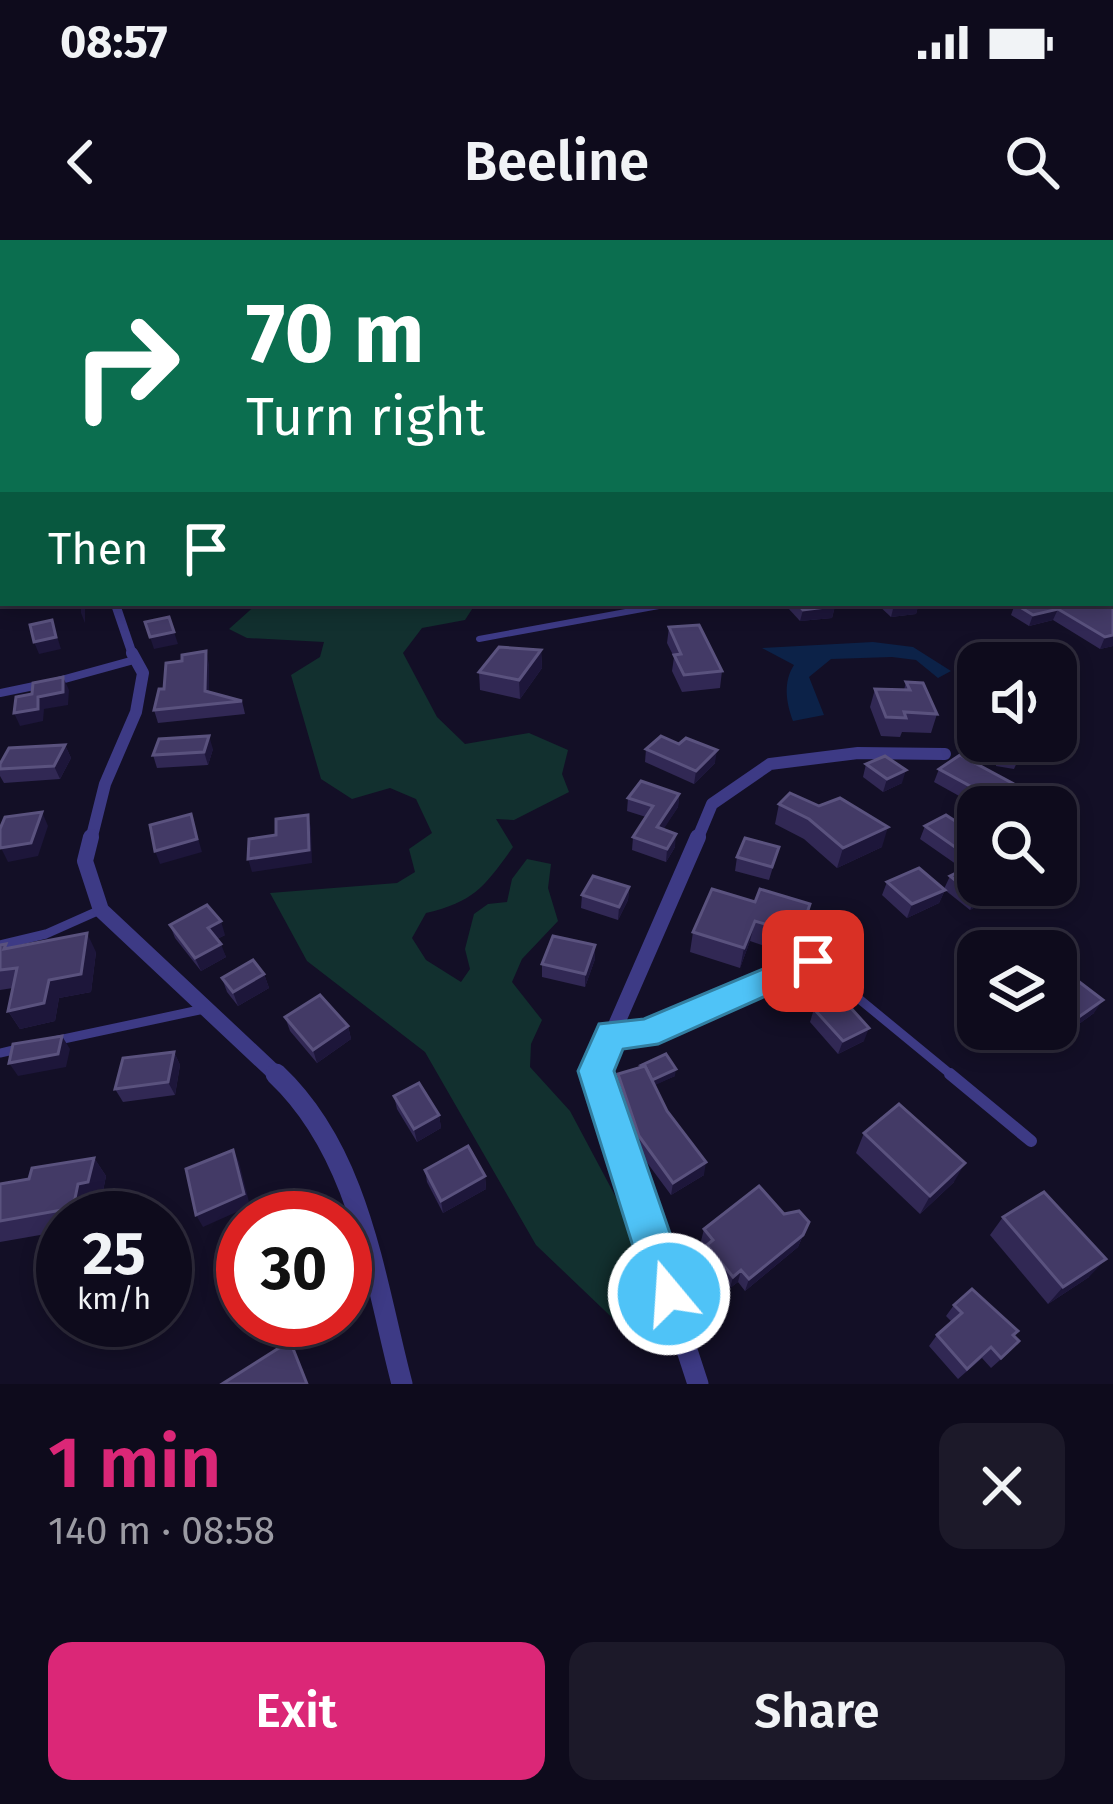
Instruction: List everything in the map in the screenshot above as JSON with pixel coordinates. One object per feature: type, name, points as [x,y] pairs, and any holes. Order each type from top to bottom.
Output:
[{"type":"street","points":[[117,606],[142,673],[136,712],[105,784],[85,861],[101,910],[300,1096],[349,1180],[402,1384]]},
{"type":"street","points":[[698,1384],[596,1071],[712,804],[770,764],[858,753],[945,754]]},
{"type":"lane","points":[[479,639],[659,606]]},
{"type":"lane","points":[[0,693],[134,660]]},
{"type":"lane","points":[[0,945],[46,934],[101,910]]},
{"type":"lane","points":[[612,1035],[646,1034],[813,961],[1031,1141]]},
{"type":"lane","points":[[0,1053],[207,1009]]},
{"type":"green space","points":[[255,606],[474,606],[465,620],[422,628],[403,653],[437,717],[465,744],[529,733],[568,750],[562,774],[569,792],[514,820],[496,819],[513,847],[477,890],[426,913],[412,938],[426,960],[461,982],[470,969],[465,949],[474,914],[488,904],[507,902],[512,879],[527,859],[551,864],[548,888],[558,921],[522,959],[512,982],[542,1020],[531,1044],[530,1067],[570,1111],[619,1203],[665,1344],[647,1351],[536,1245],[425,1052],[307,961],[270,893],[397,883],[415,872],[409,849],[432,833],[416,799],[390,788],[352,799],[321,779],[291,675],[320,657],[324,642],[247,638],[229,629]]},
{"type":"water","points":[[873,642],[913,647],[951,671],[938,678],[916,660],[831,659],[809,677],[824,715],[793,721],[787,692],[794,665],[762,648]]},
{"type":"building","points":[[1018,606],[1113,606],[1113,635],[1105,637],[1058,609],[1033,615]]},
{"type":"building","points":[[169,617],[174,632],[150,637],[145,622]]},
{"type":"building","points":[[52,620],[56,637],[34,642],[30,625]]},
{"type":"building","points":[[699,625],[722,671],[684,675],[669,627]]},
{"type":"building","points":[[499,647],[541,650],[519,680],[479,672]]},
{"type":"building","points":[[206,651],[205,691],[242,701],[154,710],[159,689],[164,689],[166,663]]},
{"type":"building","points":[[63,677],[63,692],[38,697],[38,709],[14,713],[16,697],[32,694],[33,683]]},
{"type":"building","points":[[906,682],[923,683],[937,714],[904,712],[906,718],[886,717],[875,689],[910,690]]},
{"type":"building","points":[[209,736],[204,752],[153,755],[159,739]]},
{"type":"building","points":[[661,736],[679,744],[686,738],[717,750],[696,771],[646,749]]},
{"type":"building","points":[[65,745],[54,766],[0,769],[9,748]]},
{"type":"building","points":[[885,756],[906,770],[887,779],[866,764]]},
{"type":"building","points":[[957,757],[957,762],[973,762],[1012,783],[970,786],[939,769]]},
{"type":"building","points":[[641,781],[679,794],[657,827],[676,834],[667,849],[633,837],[653,806],[628,798]]},
{"type":"building","points":[[790,793],[819,806],[840,798],[888,827],[843,848],[809,819],[779,804]]},
{"type":"building","points":[[42,812],[31,843],[0,848],[5,817]]},
{"type":"building","points":[[191,814],[197,839],[155,851],[150,825]]},
{"type":"building","points":[[308,815],[309,850],[248,859],[249,839],[276,835],[276,819]]},
{"type":"building","points":[[946,815],[957,822],[957,848],[925,826]]},
{"type":"building","points":[[745,838],[779,847],[772,867],[737,857]]},
{"type":"building","points":[[919,868],[945,890],[912,904],[887,882]]},
{"type":"building","points":[[593,876],[629,887],[619,907],[582,895]]},
{"type":"building","points":[[712,889],[755,902],[760,889],[810,904],[800,935],[755,921],[744,948],[693,932]]},
{"type":"building","points":[[207,905],[221,921],[208,928],[221,944],[195,958],[170,925]]},
{"type":"building","points":[[87,933],[81,974],[49,980],[44,1003],[8,1011],[17,968],[0,970],[0,945],[6,944],[4,949]]},
{"type":"building","points":[[553,936],[595,945],[585,974],[542,964]]},
{"type":"building","points":[[253,960],[264,974],[233,992],[222,978]]},
{"type":"building","points":[[1077,980],[1103,1000],[1077,1018]]},
{"type":"building","points":[[320,995],[348,1026],[313,1050],[285,1017]]},
{"type":"building","points":[[840,996],[869,1028],[843,1041],[814,1009]]},
{"type":"building","points":[[62,1036],[58,1054],[9,1063],[13,1044]]},
{"type":"building","points":[[174,1052],[168,1082],[115,1089],[123,1058]]},
{"type":"building","points":[[666,1054],[676,1069],[652,1080],[642,1065]]},
{"type":"building","points":[[645,1066],[667,1111],[706,1162],[673,1183],[639,1136],[618,1074]]},
{"type":"building","points":[[419,1083],[439,1115],[414,1129],[394,1096]]},
{"type":"building","points":[[899,1104],[965,1163],[930,1196],[864,1133]]},
{"type":"building","points":[[468,1146],[485,1176],[441,1201],[425,1170]]},
{"type":"building","points":[[233,1150],[243,1191],[216,1191],[216,1206],[196,1215],[186,1169]]},
{"type":"building","points":[[94,1158],[88,1182],[78,1184],[77,1191],[36,1191],[36,1215],[0,1221],[0,1184],[29,1179],[32,1168]]},
{"type":"building","points":[[759,1186],[784,1214],[799,1211],[809,1222],[803,1235],[749,1279],[741,1270],[733,1277],[707,1245],[713,1240],[704,1229]]},
{"type":"building","points":[[1044,1192],[1106,1259],[1063,1287],[1003,1217]]},
{"type":"building","points":[[972,1289],[1018,1331],[1013,1335],[1019,1341],[1001,1358],[991,1347],[967,1369],[937,1335],[962,1313],[954,1305]]},
{"type":"building","points":[[281,1347],[292,1347],[307,1384],[222,1384]]},
{"type":"route","points":[[669,1294],[596,1071],[612,1035],[646,1034],[813,961]]}]
